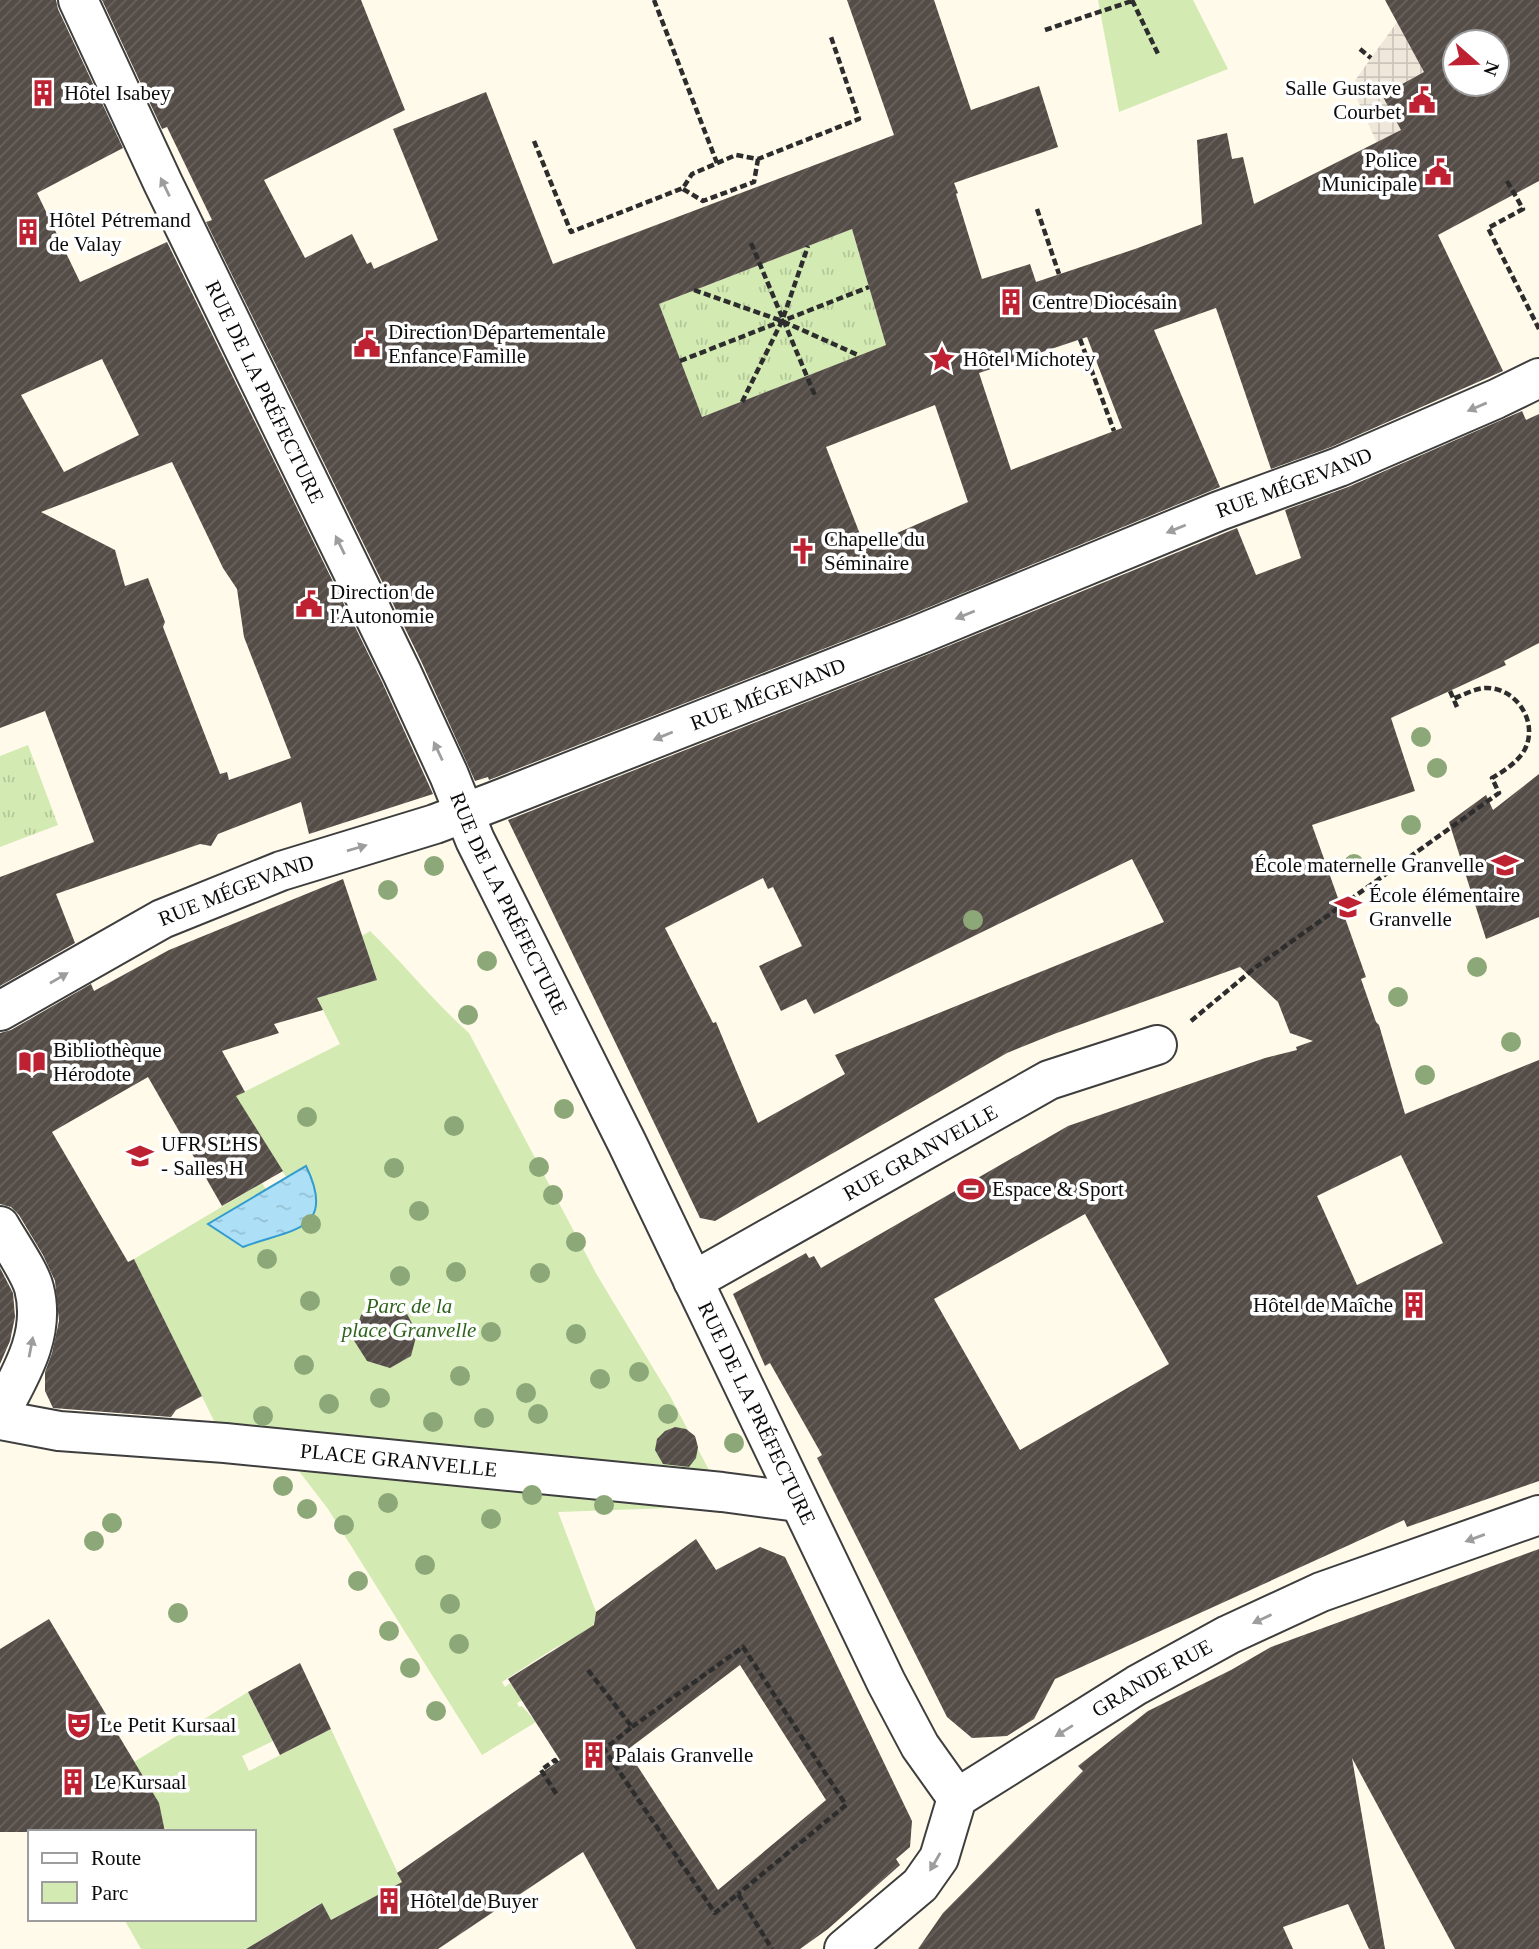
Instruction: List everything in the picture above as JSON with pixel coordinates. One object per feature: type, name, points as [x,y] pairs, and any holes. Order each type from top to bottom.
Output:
[{"type":"street","name":"RUE DE LA PRÉFECTURE","points":[[78,0],[163,183],[402,673],[475,840],[627,1143],[781,1460],[798,1502],[920,1746],[957,1798]]},
{"type":"street","name":"RUE MÉGEVAND","points":[[0,1011],[162,919],[281,871],[465,813],[918,635],[1219,511],[1339,467],[1539,378]]},
{"type":"street","name":"RUE GRANVELLE","points":[[693,1281],[1049,1080],[1157,1045]]},
{"type":"street","points":[[0,1226],[34,1286],[37,1316],[29,1361],[6,1402],[0,1407]]},
{"type":"street","name":"PLACE GRANVELLE","points":[[0,1420],[59,1431],[225,1443],[722,1492],[798,1502]]},
{"type":"street","name":"GRANDE RUE","points":[[957,1798],[1137,1685],[1228,1635],[1321,1592],[1539,1515]]},
{"type":"street","points":[[845,1949],[920,1885],[939,1858],[957,1798]]},
{"type":"path","points":[[654,0],[717,163]]},
{"type":"path","points":[[1045,30],[1132,1],[1159,56]]},
{"type":"path","points":[[534,141],[571,232],[683,189],[692,174],[736,155],[758,159],[859,119],[830,34]]},
{"type":"path","points":[[1360,50],[1371,58]]},
{"type":"path","points":[[683,189],[703,201],[754,182],[758,159]]},
{"type":"path","points":[[1507,181],[1523,209],[1488,228],[1539,329]]},
{"type":"path","points":[[1037,209],[1059,274]]},
{"type":"path","points":[[751,243],[816,398]]},
{"type":"path","points":[[742,402],[782,321],[808,246]]},
{"type":"path","points":[[680,361],[869,287]]},
{"type":"path","points":[[694,290],[782,321],[858,355]]},
{"type":"path","points":[[1080,339],[1114,431]]},
{"type":"path","points":[[1189,1022],[1256,967],[1499,793],[1492,778],[1516,761],[1525,749],[1530,734],[1527,717],[1513,697],[1491,688],[1481,688],[1454,699]]},
{"type":"path","points":[[1450,691],[1457,707]]},
{"type":"path","points":[[743,1647],[846,1805],[738,1894],[715,1913],[604,1749],[743,1647]]},
{"type":"path","points":[[588,1670],[632,1727]]},
{"type":"path","points":[[557,1763],[555,1760],[541,1770],[558,1796]]},
{"type":"path","points":[[738,1894],[772,1949]]},
{"type":"green space","points":[[1098,0],[1193,0],[1228,69],[1119,112]]},
{"type":"green space","points":[[852,229],[886,345],[702,417],[659,304]]},
{"type":"green space","points":[[28,745],[58,825],[0,847],[0,756]]},
{"type":"green space","name":"Parc de la place Granvelle","points":[[370,931],[469,1033],[597,1275],[670,1396],[728,1506],[558,1512],[596,1612],[593,1628],[553,1649],[502,1682],[505,1687],[510,1683],[522,1700],[517,1703],[519,1707],[522,1706],[536,1722],[482,1755],[328,1509],[292,1462],[225,1443],[134,1259],[262,1183],[266,1189],[286,1177],[249,1117],[214,1107],[340,1044],[317,998],[377,980],[362,936]]},
{"type":"green space","points":[[248,1692],[273,1741],[242,1756],[249,1771],[331,1729],[402,1882],[331,1920],[321,1903],[246,1949],[141,1949],[125,1921],[256,1921],[256,1830],[164,1828],[134,1762]]},
{"type":"shaded area","points":[[1413,0],[1441,28],[1441,77],[1431,68],[1383,94],[1401,130],[1377,143],[1351,86]]},
{"type":"water","points":[[306,1166],[314,1188],[316,1204],[313,1216],[304,1224],[292,1231],[243,1247],[208,1224]]},
{"type":"building","points":[[0,0],[56,0],[123,148],[37,193],[80,282],[167,242],[382,682],[433,794],[309,834],[301,802],[218,834],[211,846],[200,844],[56,894],[75,943],[0,986],[0,877],[94,842],[45,711],[0,728]],"holes":[[[102,359],[139,435],[64,472],[21,395]],[[172,462],[223,568],[237,589],[244,637],[291,758],[229,780],[227,772],[220,774],[163,627],[165,622],[148,578],[125,586],[115,550],[41,512]]]},
{"type":"building","points":[[102,0],[361,0],[405,110],[264,180],[305,258],[352,234],[367,264],[371,262],[374,269],[438,240],[393,129],[486,92],[553,264],[894,135],[847,0],[934,0],[971,110],[1039,86],[1058,147],[954,183],[982,279],[1030,264],[1036,282],[1202,224],[1197,140],[1227,133],[1232,159],[1243,157],[1254,204],[1401,130],[1382,95],[1424,72],[1385,0],[1539,0],[1539,181],[1438,235],[1503,371],[1331,447],[1271,469],[1216,308],[1154,330],[1220,487],[910,615],[489,780],[488,777],[475,781],[422,663],[206,222],[212,220],[167,127],[162,129]],"holes":[[[852,229],[886,345],[702,417],[659,304]],[[1087,337],[1122,428],[1011,470],[979,373]],[[935,405],[968,502],[865,547],[826,447]]]},
{"type":"building","points":[[1522,411],[1526,420],[1539,414],[1539,643],[1504,661],[1506,665],[1391,718],[1415,791],[1312,825],[1366,977],[1361,979],[1379,1025],[1405,1114],[1539,1060],[1539,1481],[1407,1527],[1404,1520],[1055,1679],[1034,1719],[1007,1736],[972,1738],[947,1717],[817,1458],[822,1455],[770,1363],[765,1366],[733,1294],[806,1253],[809,1258],[814,1256],[821,1268],[1068,1126],[1265,1058],[1297,1050],[1296,1047],[1313,1041],[1290,1033],[1278,1002],[1240,967],[1007,1053],[715,1221],[700,1218],[508,820],[926,655],[1237,528],[1256,575],[1301,558],[1285,510],[1348,487]],"holes":[[[1132,859],[1164,922],[835,1055],[845,1074],[758,1123],[716,1022],[713,1023],[665,928],[763,878],[768,889],[773,887],[802,946],[759,966],[781,1011],[806,999],[814,1014]],[[1401,1155],[1443,1243],[1357,1285],[1317,1196]],[[1085,1214],[1169,1364],[1020,1450],[934,1299]]]},
{"type":"building","points":[[1539,774],[1539,917],[1486,939],[1449,822],[1486,795],[1493,810]]},
{"type":"building","points":[[343,879],[377,980],[317,998],[323,1010],[274,1024],[279,1033],[222,1051],[245,1092],[236,1096],[283,1171],[222,1206],[148,1077],[52,1132],[128,1262],[134,1259],[202,1396],[176,1410],[171,1417],[53,1408],[45,1391],[45,1372],[59,1321],[55,1281],[19,1215],[11,1207],[0,1204],[0,1033],[11,1030],[91,984],[94,991],[169,950]]},
{"type":"building","points":[[0,1268],[13,1293],[15,1317],[10,1341],[0,1364]]},
{"type":"building","points":[[383,1303],[406,1312],[417,1333],[411,1356],[390,1368],[367,1361],[353,1339],[361,1315]]},
{"type":"building","points":[[675,1427],[686,1429],[695,1436],[698,1447],[696,1458],[689,1467],[663,1464],[655,1450],[657,1439],[665,1431]]},
{"type":"building","points":[[696,1539],[716,1570],[760,1547],[785,1557],[912,1821],[910,1847],[896,1859],[900,1865],[828,1929],[800,1949],[636,1949],[583,1852],[438,1949],[246,1949],[322,1903],[331,1920],[402,1882],[397,1873],[560,1760],[508,1679],[594,1625],[596,1612]],"holes":[[[740,1665],[826,1800],[718,1890],[627,1750]]]},
{"type":"building","points":[[1539,1549],[1539,1949],[1455,1949],[1352,1758],[1385,1949],[1369,1949],[1348,1904],[1283,1927],[1293,1949],[918,1949],[943,1913],[1083,1771],[1078,1766],[1148,1711],[1271,1647]]},
{"type":"building","name":"Le Kursaal","points":[[49,1619],[159,1803],[165,1830],[0,1832],[0,1649]]},
{"type":"building","points":[[300,1663],[331,1729],[280,1755],[248,1692]]},
{"type":"place","name":"Hôtel Isabey","points":[[43,93]]},
{"type":"place","name":"Salle Gustave Courbet","points":[[1422,100]]},
{"type":"place","name":"Police Municipale","points":[[1438,172]]},
{"type":"place","name":"Hôtel Pétremand de Valay","points":[[28,232]]},
{"type":"place","name":"Centre Diocésain","points":[[1011,302]]},
{"type":"place","name":"Direction Départementale Enfance Famille","points":[[367,344]]},
{"type":"place","name":"Hôtel Michotey","points":[[942,359]]},
{"type":"place","name":"Chapelle du Séminaire","points":[[803,551]]},
{"type":"place","name":"Direction de l'Autonomie","points":[[309,604]]},
{"type":"place","name":"École maternelle Granvelle","points":[[1505,865]]},
{"type":"place","name":"École élémentaire Granvelle","points":[[1348,907]]},
{"type":"place","name":"Bibliothèque Hérodote","points":[[32,1062]]},
{"type":"place","name":"UFR SLHS - Salles H","points":[[140,1156]]},
{"type":"place","name":"Espace & Sport","points":[[971,1189]]},
{"type":"place","name":"Hôtel de Maîche","points":[[1414,1305]]},
{"type":"place","name":"Le Petit Kursaal","points":[[79,1725]]},
{"type":"place","name":"Palais Granvelle","points":[[594,1755]]},
{"type":"place","name":"Le Kursaal","points":[[73,1782]]},
{"type":"place","name":"Hôtel de Buyer","points":[[389,1901]]}]
